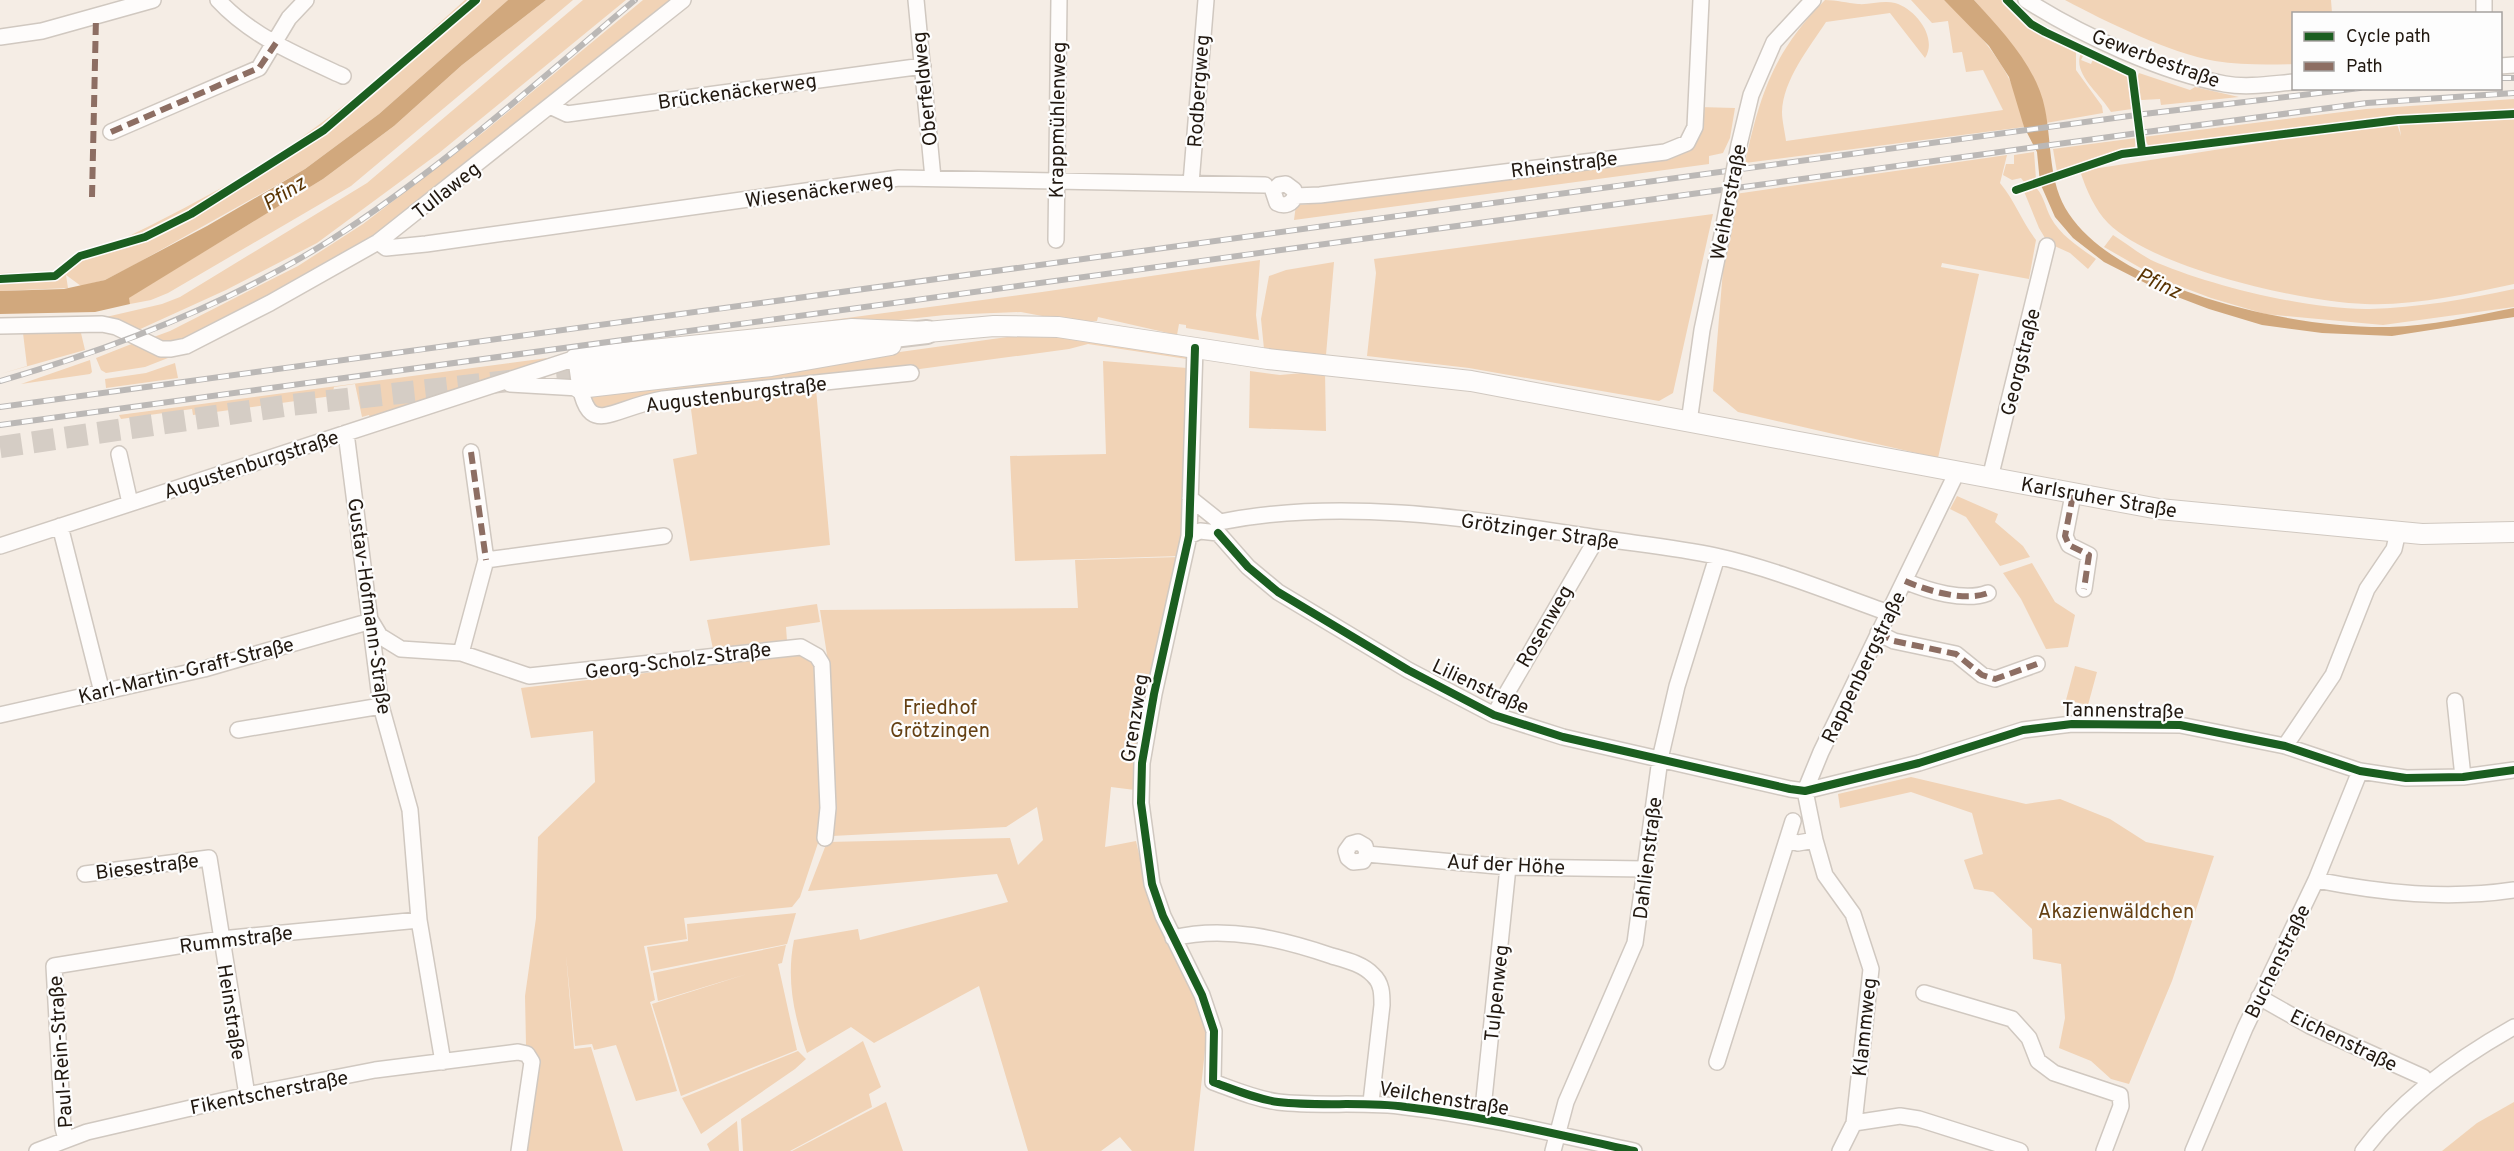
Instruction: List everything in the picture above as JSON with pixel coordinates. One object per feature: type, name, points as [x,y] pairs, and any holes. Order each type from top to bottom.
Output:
[{"type":"highway","points":[[582,373],[927,332]]},
{"type":"main road","name":"Karlsruher Straße","points":[[927,332],[994,326],[1040,326],[1268,359],[1471,381],[2073,495],[2159,509],[2398,532],[2463,534],[2514,532]]},
{"type":"street","points":[[0,37],[42,31],[111,6],[153,0]]},
{"type":"street","points":[[218,0],[236,20],[276,43],[343,76]]},
{"type":"street","points":[[111,132],[259,68],[289,18],[306,0]]},
{"type":"street","name":"Tullaweg","points":[[0,326],[93,323],[116,327],[161,349],[186,346],[270,303],[378,242],[552,107],[683,0]]},
{"type":"street","name":"Oberfeldweg","points":[[915,0],[933,178]]},
{"type":"street","name":"Krappmühlenweg","points":[[1056,240],[1059,0]]},
{"type":"street","name":"Rodbergweg","points":[[1191,183],[1206,0]]},
{"type":"street","name":"Rheinstraße","points":[[1295,196],[1331,194],[1665,152],[1687,143],[1695,127],[1701,0]]},
{"type":"street","name":"Weiherstraße","points":[[1689,422],[1702,330],[1751,95],[1774,42],[1812,0]]},
{"type":"street","name":"Gewerbestraße","points":[[2026,0],[2112,45],[2185,72],[2224,84],[2249,86],[2292,82]]},
{"type":"street","name":"Brückenäckerweg","points":[[552,107],[567,114],[923,66]]},
{"type":"street","name":"Wiesenäckerweg","points":[[378,242],[386,248],[426,244],[870,182],[933,178],[1266,185]]},
{"type":"street","name":"Georgstraße","points":[[1990,478],[2047,246]]},
{"type":"street","name":"Grenzweg","points":[[1195,348],[1190,536],[1162,648],[1141,782],[1147,861],[1152,884],[1173,938],[1202,995],[1214,1031],[1213,1082]]},
{"type":"street","name":"Augustenburgstraße","points":[[582,373],[589,411],[598,416],[610,416],[644,402],[663,399],[911,373]]},
{"type":"street","name":"Augustenburgstraße","points":[[0,546],[503,384],[582,373]]},
{"type":"street","name":"Augustenburgstraße","points":[[503,384],[582,373]]},
{"type":"street","name":"Gustav-Hofmann-Straße","points":[[346,433],[381,706],[410,810],[419,920],[443,1062]]},
{"type":"street","points":[[461,653],[486,560],[471,452]]},
{"type":"street","points":[[119,454],[130,503]]},
{"type":"street","name":"Rappenbergstraße","points":[[1805,791],[1821,752],[1957,472]]},
{"type":"street","points":[[2073,495],[2065,536],[2068,545],[2089,555],[2084,589]]},
{"type":"street","points":[[1190,498],[1219,527]]},
{"type":"street","name":"Grötzinger Straße","points":[[1219,527],[1263,514],[1337,512],[1410,514],[1717,556],[1889,612]]},
{"type":"street","points":[[60,526],[102,692]]},
{"type":"street","points":[[1190,536],[1200,531],[1219,527]]},
{"type":"street","name":"Lilienstraße","points":[[1219,527],[1248,567],[1278,592],[1408,670],[1494,715],[1563,737],[1805,791]]},
{"type":"street","points":[[2285,746],[2333,675],[2367,589],[2394,549],[2398,532]]},
{"type":"street","points":[[486,560],[664,536]]},
{"type":"street","name":"Rosenweg","points":[[1494,715],[1565,589],[1593,545],[1594,538]]},
{"type":"street","name":"Dahlienstraße","points":[[1553,1151],[1577,1075],[1635,944],[1660,759],[1677,686],[1717,556]]},
{"type":"street","points":[[1905,581],[1923,589],[1977,597],[1988,593]]},
{"type":"street","name":"Georg-Scholz-Straße","points":[[370,621],[380,636],[401,649],[461,653],[529,676],[790,646],[809,651],[817,656],[822,664],[824,677],[828,808],[825,838]]},
{"type":"street","name":"Karl-Martin-Graff-Straße","points":[[0,715],[204,669],[370,621]]},
{"type":"street","points":[[1878,633],[1894,641],[1956,654],[1982,675],[1995,679],[2037,664]]},
{"type":"street","points":[[2455,701],[2463,777]]},
{"type":"street","points":[[238,730],[381,706]]},
{"type":"street","name":"Tannenstraße","points":[[1805,791],[1919,763],[2023,730],[2056,724],[2180,725],[2285,746],[2360,771],[2406,778],[2463,777],[2514,770]]},
{"type":"street","name":"Buchenstraße","points":[[2193,1151],[2259,997],[2316,880],[2360,771]]},
{"type":"street","points":[[1787,840],[1798,843],[1815,840],[1805,791]]},
{"type":"street","points":[[1717,1062],[1792,820]]},
{"type":"street","name":"Klammweg","points":[[1815,840],[1825,875],[1853,914],[1872,969],[1854,1123],[1837,1149]]},
{"type":"street","name":"Auf der Höhe","points":[[1367,854],[1508,867],[1645,868]]},
{"type":"street","name":"Biesestraße","points":[[85,874],[209,858]]},
{"type":"street","name":"Heinstraße","points":[[209,858],[247,1095]]},
{"type":"street","name":"Tulpenweg","points":[[1482,1118],[1508,867]]},
{"type":"street","points":[[2316,880],[2415,896],[2484,894],[2514,890]]},
{"type":"street","name":"Rummstraße","points":[[54,966],[221,939],[419,920]]},
{"type":"street","points":[[1173,938],[1187,935],[1229,934],[1291,942],[1351,962],[1373,975],[1382,991],[1382,1005],[1371,1102]]},
{"type":"street","name":"Paul-Rein-Straße","points":[[54,966],[63,1128],[66,1139]]},
{"type":"street","points":[[1924,993],[2012,1019],[2029,1038],[2038,1061],[2054,1073],[2116,1092],[2122,1100],[2104,1151]]},
{"type":"street","name":"Eichenstraße","points":[[2259,997],[2310,1026],[2423,1077],[2427,1084]]},
{"type":"street","points":[[2363,1151],[2377,1132],[2427,1084],[2514,1028]]},
{"type":"street","name":"Fikentscherstraße","points":[[38,1151],[66,1139],[154,1115],[247,1095],[375,1070],[506,1054],[527,1054],[532,1062],[519,1151]]},
{"type":"street","name":"Veilchenstraße","points":[[1213,1082],[1257,1098],[1344,1104],[1371,1102],[1482,1118],[1634,1151]]},
{"type":"street","points":[[1854,1123],[1900,1116],[1919,1119],[2020,1151]]},
{"type":"green space","points":[[465,0],[508,0],[379,114],[305,169],[105,280],[81,286],[66,275],[68,288],[0,291],[0,273],[54,272],[69,260],[119,241],[248,173],[334,114]]},
{"type":"green space","points":[[546,0],[573,0],[351,186],[168,293],[151,300],[130,304],[128,298],[323,179],[394,126],[462,65]]},
{"type":"green space","points":[[583,0],[626,0],[439,153],[317,243],[226,290],[136,331],[106,317],[162,304],[180,297],[367,183]]},
{"type":"green space","points":[[643,0],[672,0],[389,227],[218,326],[183,340],[171,342],[151,338],[170,331],[298,266],[363,224],[485,131]]},
{"type":"green space","points":[[1825,0],[1858,4],[1890,2],[1903,6],[1923,25],[1929,42],[1928,50],[1925,58],[1890,13],[1826,22],[1798,65],[1787,88],[1782,112],[1786,141],[2003,110],[1983,70],[1966,72],[1962,52],[1953,53],[1948,21],[1932,23],[1911,0],[1944,0],[1971,26],[1996,56],[2006,73],[2021,108],[2024,127],[1745,163],[1763,95],[1771,75],[1793,37]]},
{"type":"green space","points":[[1974,0],[2003,0],[2029,25],[2076,50],[2076,70],[2102,106],[2103,113],[2046,123],[2037,93],[2018,58]]},
{"type":"green space","points":[[2065,0],[2331,0],[2332,12],[2292,12],[2292,64],[2264,65],[2215,61],[2178,51],[2119,27]]},
{"type":"green space","points":[[2081,53],[2084,54],[2081,60],[2091,64],[2094,57],[2127,72],[2132,109],[2111,112],[2084,76],[2079,61]]},
{"type":"green space","points":[[2139,73],[2190,90],[2195,87],[2239,97],[2161,105],[2160,99],[2139,99],[2136,81]]},
{"type":"green space","points":[[2514,99],[2514,110],[2419,115],[2150,148],[2143,137],[2366,109]]},
{"type":"green space","points":[[1699,107],[1735,108],[1730,138],[1723,153],[1709,156],[1709,164],[1294,220],[1296,205],[1683,154],[1692,145]]},
{"type":"green space","points":[[2514,117],[2514,284],[2421,301],[2384,304],[2338,302],[2268,289],[2192,268],[2129,239],[2108,223],[2091,199],[2080,171],[2291,138],[2292,135],[2397,124],[2401,136],[2399,123]]},
{"type":"green space","points":[[2136,138],[2135,148],[2057,172],[2053,149]]},
{"type":"green space","points":[[2034,152],[2036,179],[2024,182],[2021,178],[2012,180],[2003,175],[2006,164],[2014,164],[2014,155]]},
{"type":"green space","points":[[2007,155],[2000,183],[2036,240],[2029,279],[1942,263],[1941,267],[1979,274],[1938,458],[1738,412],[1713,391],[1723,270],[1735,194]]},
{"type":"green space","points":[[2033,185],[2060,230],[2096,259],[2088,269],[2070,253],[2048,243],[2039,228],[2023,189]]},
{"type":"green space","points":[[1713,214],[1673,393],[1659,401],[1469,368],[1367,356],[1376,273],[1374,259]]},
{"type":"green space","points":[[2113,235],[2151,260],[2174,269],[2228,287],[2288,301],[2369,309],[2442,302],[2514,289],[2514,307],[2383,325],[2265,314],[2211,298],[2158,278],[2104,247]]},
{"type":"green space","points":[[1260,260],[1256,315],[1259,340],[1186,328],[1186,325],[1179,324],[1177,335],[1098,317],[1097,321],[1074,322],[1021,312],[945,315],[575,355],[370,418],[369,415],[362,417],[355,384],[334,387],[332,396],[193,415],[192,409],[121,419],[119,415],[1042,292]]},
{"type":"green space","points":[[1334,262],[1326,355],[1264,349],[1261,319],[1269,276],[1286,270]]},
{"type":"green space","points":[[23,333],[81,333],[85,350],[0,374],[27,366]]},
{"type":"green space","points":[[1036,333],[1185,355],[1187,359],[1088,344],[1069,349],[608,411],[596,409],[590,398],[592,395]]},
{"type":"green space","points":[[134,343],[157,356],[168,358],[145,367],[106,373],[101,370],[96,358]]},
{"type":"green space","points":[[90,360],[92,372],[90,374],[21,384]]},
{"type":"green space","points":[[1103,361],[1187,368],[1183,534],[1180,556],[1015,561],[1010,456],[1106,454]]},
{"type":"green space","points":[[175,363],[178,378],[106,388],[105,379],[146,373]]},
{"type":"green space","points":[[1250,371],[1280,375],[1325,371],[1326,431],[1249,428]]},
{"type":"green space","points":[[816,389],[830,545],[690,561],[673,459],[697,454],[690,402]]},
{"type":"green space","points":[[1957,496],[1998,514],[1995,522],[2023,546],[2030,557],[2000,566],[1966,517],[1950,509]]},
{"type":"green space","name":"Friedhof Grötzingen","points":[[1180,557],[1135,790],[1111,787],[1105,847],[1136,841],[1147,888],[1195,992],[1207,1032],[1194,1151],[1132,1151],[1120,1137],[1101,1151],[1028,1151],[979,986],[874,1043],[851,1027],[807,1053],[798,1025],[791,983],[794,940],[858,929],[860,940],[1008,902],[997,874],[808,891],[827,842],[1010,838],[1018,865],[1043,840],[1037,807],[1006,827],[832,836],[827,655],[820,610],[1078,608],[1075,560]]},
{"type":"green space","points":[[2032,563],[2055,602],[2075,615],[2068,647],[2046,649],[2021,599],[2003,573]]},
{"type":"green space","points":[[817,604],[820,622],[786,627],[787,641],[713,649],[707,620]]},
{"type":"green space","points":[[804,654],[817,662],[824,825],[800,897],[792,907],[684,918],[687,939],[644,946],[655,1000],[650,1002],[677,1091],[636,1101],[616,1045],[594,1050],[592,1044],[575,1046],[566,955],[574,1049],[591,1047],[623,1151],[514,1151],[526,1045],[525,996],[536,918],[538,837],[595,782],[593,731],[531,738],[521,688]]},
{"type":"green space","points":[[2075,666],[2097,672],[2088,705],[2066,700]]},
{"type":"green space","name":"Akazienwäldchen","points":[[1911,777],[2026,804],[2060,799],[2110,819],[2146,842],[2214,856],[2172,981],[2129,1084],[2111,1079],[2091,1061],[2059,1048],[2065,1018],[2061,964],[2033,959],[2032,929],[1993,892],[1974,889],[1964,860],[1983,854],[1972,813],[1911,792],[1840,808],[1838,794]]},
{"type":"green space","points":[[796,913],[787,944],[651,971],[647,947],[688,941],[687,924]]},
{"type":"green space","points":[[786,945],[782,963],[778,964],[797,1050],[681,1096],[652,1004],[747,974],[658,1001],[653,973]]},
{"type":"green space","points":[[863,1041],[881,1087],[869,1094],[872,1107],[790,1151],[743,1151],[741,1119]]},
{"type":"green space","points":[[798,1051],[806,1059],[795,1069],[701,1134],[682,1098]]},
{"type":"green space","points":[[886,1102],[903,1151],[792,1151]]},
{"type":"green space","points":[[2514,1102],[2514,1151],[2442,1151],[2477,1123]]},
{"type":"green space","points":[[737,1121],[739,1151],[710,1151],[707,1144]]},
{"type":"water","name":"Pfinz","points":[[508,0],[546,0],[462,65],[394,126],[323,179],[129,298],[130,304],[95,312],[0,314],[0,291],[64,289],[105,280],[207,226],[305,169],[379,114]]},
{"type":"water","name":"Pfinz","points":[[1944,0],[1974,0],[2017,50],[2041,94],[2054,176],[2062,202],[2069,214],[2094,242],[2129,265],[2170,285],[2215,301],[2262,313],[2308,321],[2389,327],[2420,325],[2514,308],[2514,317],[2392,336],[2322,333],[2262,325],[2209,309],[2159,290],[2104,262],[2073,238],[2055,217],[2040,183],[2037,152],[2024,127],[2009,77],[1989,46]]},
{"type":"tunnel","points":[[0,447],[291,405],[591,372]]},
{"type":"railway","points":[[0,381],[86,354],[170,323],[251,285],[329,241],[448,156],[635,0]]},
{"type":"railway","points":[[2502,78],[2514,78]]},
{"type":"railway","points":[[0,407],[2144,114],[2343,90]]},
{"type":"railway","points":[[0,425],[2131,134],[2367,103],[2514,93]]},
{"type":"marked path","points":[[92,197],[96,17]]},
{"type":"marked path","points":[[111,132],[259,68],[276,43]]},
{"type":"marked path","points":[[471,452],[486,560]]},
{"type":"marked path","points":[[2073,495],[2065,536],[2069,545],[2089,555],[2084,589]]},
{"type":"marked path","points":[[1905,581],[1935,592],[1958,596],[1988,593]]},
{"type":"marked path","points":[[1878,633],[1894,641],[1956,654],[1982,675],[1995,679],[2037,664]]},
{"type":"cycle path","points":[[0,279],[55,276],[80,256],[145,237],[191,214],[324,130],[476,0]]},
{"type":"cycle path","points":[[2007,0],[2031,24],[2132,73],[2142,151]]},
{"type":"cycle path","points":[[2016,190],[2122,154],[2398,120],[2514,114]]},
{"type":"cycle path","points":[[1195,348],[1189,536],[1154,694],[1142,763],[1141,803],[1152,884],[1163,916],[1202,995],[1214,1031],[1213,1082],[1270,1101],[1390,1105],[1435,1111],[1521,1126],[1634,1151]]},
{"type":"cycle path","points":[[1218,533],[1248,567],[1278,592],[1408,670],[1494,715],[1563,737],[1790,789],[1805,791],[1919,763],[2023,730],[2072,724],[2180,725],[2285,746],[2360,771],[2406,778],[2463,777],[2514,770]]}]
